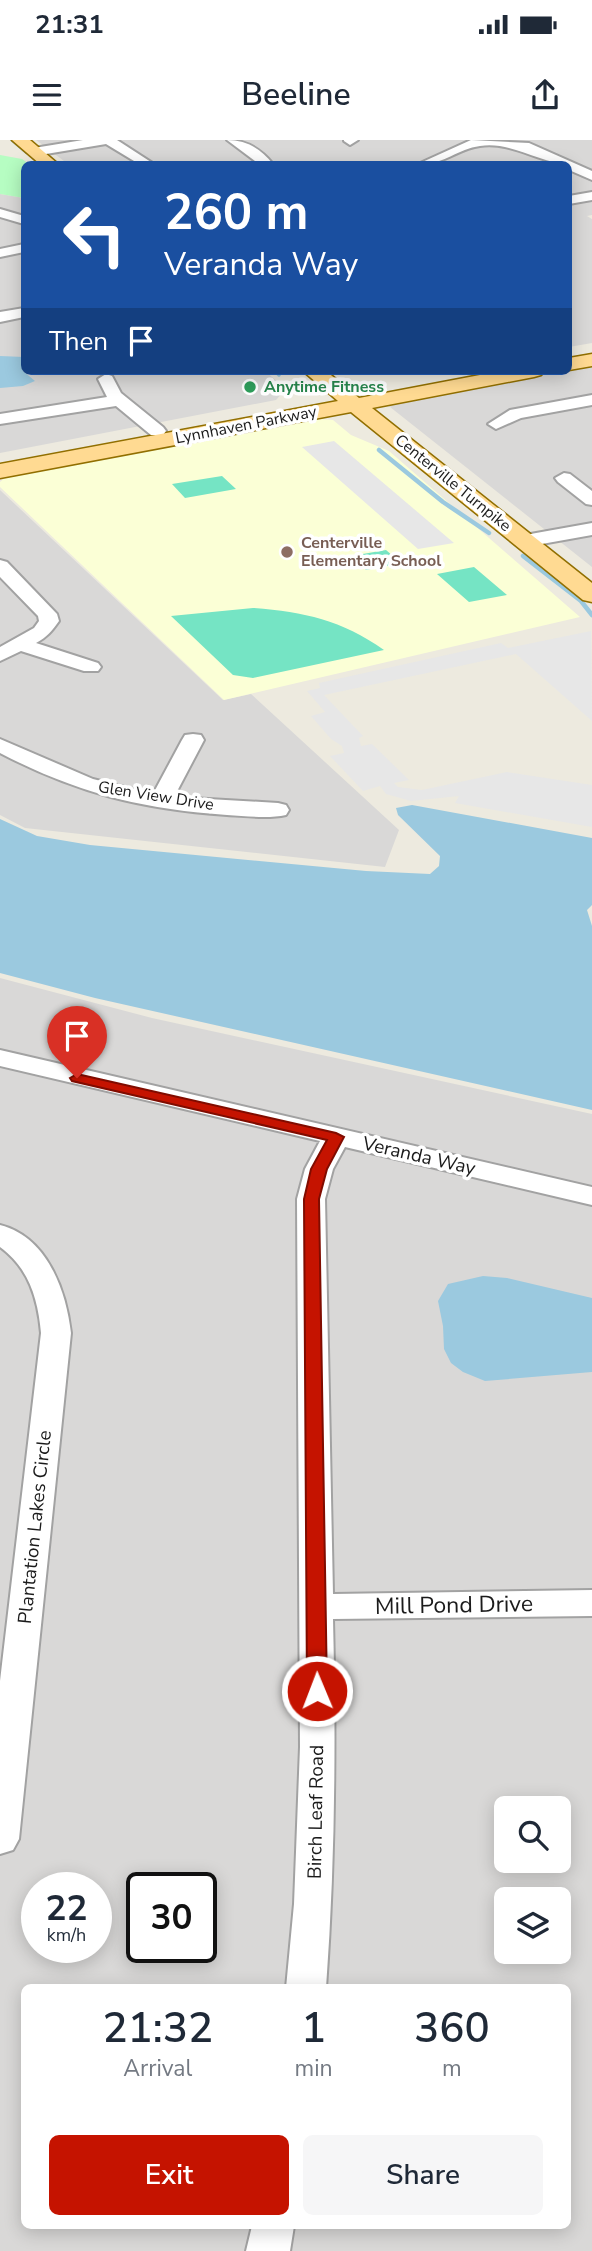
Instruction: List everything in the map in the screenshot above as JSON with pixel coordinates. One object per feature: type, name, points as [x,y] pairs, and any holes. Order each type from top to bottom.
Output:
[{"type":"main road","points":[[59,161],[56,152],[69,147]]},
{"type":"main road","points":[[35,149],[55,161]]},
{"type":"main road","points":[[572,354],[592,351]]},
{"type":"main road","points":[[572,364],[592,360]]},
{"type":"main road","name":"Centerville Turnpike","points":[[318,375],[592,595]]},
{"type":"main road","name":"Lynnhaven Parkway","points":[[0,471],[348,400],[457,375]]},
{"type":"main road","name":"Lynnhaven Parkway","points":[[0,462],[157,432],[508,375]]},
{"type":"street","points":[[35,149],[87,140]]},
{"type":"street","points":[[35,149],[69,147],[107,140],[142,161]]},
{"type":"street","points":[[233,140],[263,161]]},
{"type":"street","points":[[432,161],[481,141],[524,146],[559,161]]},
{"type":"street","points":[[572,167],[592,176]]},
{"type":"street","points":[[572,200],[592,197]]},
{"type":"street","points":[[0,213],[21,219]]},
{"type":"street","points":[[0,253],[21,249]]},
{"type":"street","points":[[0,317],[21,314]]},
{"type":"street","points":[[106,375],[120,400],[157,432]]},
{"type":"street","points":[[0,419],[120,400]]},
{"type":"street","points":[[496,424],[516,414],[592,400]]},
{"type":"street","points":[[0,426],[82,411],[97,404]]},
{"type":"street","points":[[564,478],[592,499]]},
{"type":"street","points":[[525,541],[592,529]]},
{"type":"street","points":[[0,655],[47,627],[48,616],[3,572]]},
{"type":"street","points":[[19,643],[91,667]]},
{"type":"street","points":[[160,800],[193,740]]},
{"type":"street","name":"Glen View Drive","points":[[0,745],[76,781],[100,789],[160,800],[278,810]]},
{"type":"street","name":"Veranda Way","points":[[0,1058],[592,1196]]},
{"type":"street","name":"Birch Leaf Road","points":[[306,1984],[313,1904],[318,1747],[312,1199],[319,1169],[336,1137]]},
{"type":"street","name":"Plantation Lakes Circle","points":[[0,1234],[25,1253],[46,1282],[54,1302],[56,1332],[0,1839]]},
{"type":"street","name":"Mill Pond Drive","points":[[315,1607],[592,1603]]},
{"type":"street","points":[[268,2251],[272,2229]]},
{"type":"shaded area","points":[[36,140],[592,140],[592,215],[587,216],[592,219],[592,343],[572,346],[572,161],[64,161]]},
{"type":"shaded area","points":[[0,194],[21,198],[21,375],[270,375],[286,389],[276,400],[0,453]]},
{"type":"shaded area","points":[[592,363],[592,567],[385,403],[531,375],[572,375],[572,367]]},
{"type":"shaded area","name":"Centerville Elementary School","points":[[304,418],[333,420],[351,435],[389,451],[580,617],[224,700],[0,487],[0,482],[6,477]]},
{"type":"shaded area","points":[[334,441],[454,543],[418,549],[302,447]]},
{"type":"shaded area","points":[[0,490],[223,700],[251,694],[399,830],[385,867],[25,828],[0,815]]},
{"type":"shaded area","points":[[591,631],[592,721],[516,654],[324,695],[363,736],[359,738],[361,746],[372,744],[409,780],[394,783],[398,787],[422,790],[507,772],[592,785],[592,827],[455,803],[459,796],[411,801],[386,794],[380,786],[363,791],[330,756],[344,753],[342,746],[331,739],[311,716],[325,712],[307,691],[320,688],[319,683],[501,643],[508,648]]},
{"type":"shaded area","points":[[0,978],[152,1018],[592,1114],[592,2251],[0,2251]]},
{"type":"green space","points":[[0,155],[22,159],[25,161],[21,161],[21,198],[0,194]]},
{"type":"green space","points":[[222,476],[236,489],[185,498],[172,484]]},
{"type":"green space","points":[[386,550],[401,563],[366,570],[351,556]]},
{"type":"green space","points":[[474,567],[507,595],[469,602],[437,574]]},
{"type":"green space","points":[[253,608],[321,619],[353,631],[384,650],[253,678],[233,675],[171,616]]},
{"type":"water","points":[[0,356],[21,357],[21,375],[28,375],[35,381],[23,386],[0,388]]},
{"type":"water","points":[[412,805],[592,838],[592,905],[587,910],[592,926],[592,1110],[95,998],[0,973],[0,819],[37,836],[90,845],[366,871],[430,874],[439,866],[440,856],[398,815],[396,808]]},
{"type":"water","points":[[483,1276],[507,1278],[592,1298],[592,1372],[485,1381],[463,1372],[451,1363],[444,1349],[438,1301],[448,1284]]},
{"type":"waterway","points":[[12,140],[26,152]]},
{"type":"waterway","points":[[379,450],[443,502],[489,533]]},
{"type":"waterway","points":[[523,556],[581,601],[592,615]]},
{"type":"place","name":"Anytime Fitness","points":[[250,387]]},
{"type":"place","name":"Centerville Elementary School","points":[[287,552]]},
{"type":"route","points":[[77,1078],[336,1137],[319,1169],[312,1199],[317,1691]]}]
